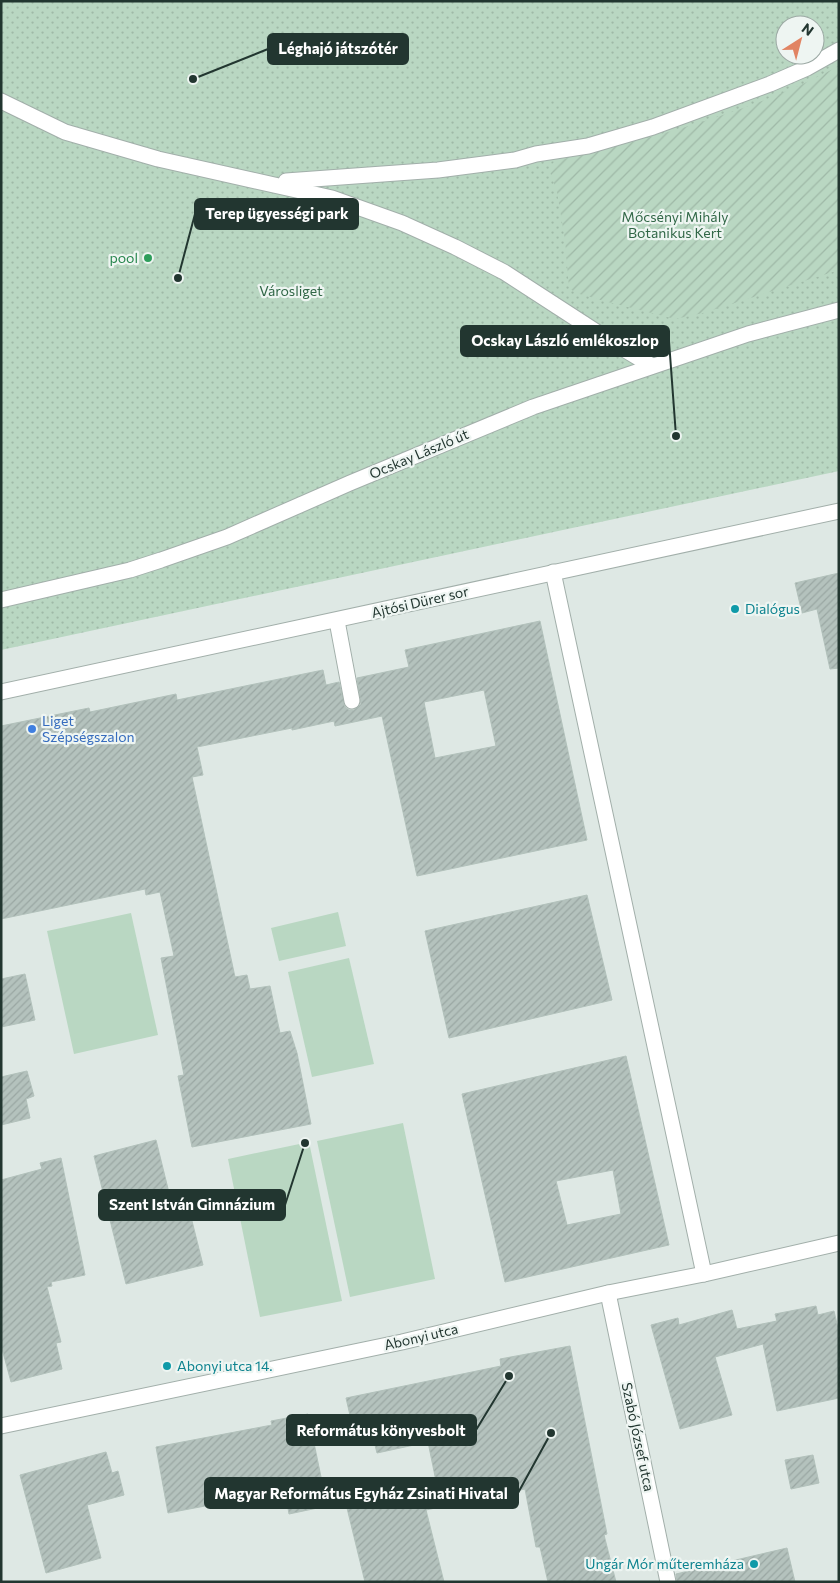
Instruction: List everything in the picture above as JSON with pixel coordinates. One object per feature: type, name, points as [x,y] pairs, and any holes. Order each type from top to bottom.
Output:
[{"type":"street","points":[[264,181],[306,181],[438,170],[514,160],[536,154],[588,146],[653,127],[770,84],[807,68],[839,50]]},
{"type":"street","points":[[1,101],[65,132],[158,159],[264,181],[332,198],[368,210],[455,247],[504,272],[652,366]]},
{"type":"street","name":"Ocskay László út","points":[[1,600],[130,570],[227,536],[532,407],[748,334],[839,310]]},
{"type":"street","name":"Ajtósi Dürer sor","points":[[1,692],[337,621],[553,572],[839,511]]},
{"type":"street","points":[[553,572],[704,1274]]},
{"type":"street","points":[[337,621],[352,701]]},
{"type":"street","name":"Abonyi utca","points":[[1,1426],[402,1342],[608,1293],[704,1274],[839,1243]]},
{"type":"street","name":"Szabó József utca","points":[[608,1293],[668,1582]]},
{"type":"green space","name":"Városliget","points":[[1,1],[839,1],[839,471],[1,650]]},
{"type":"green space","name":"Mőcsényi Mihály Botanikus Kert","points":[[839,66],[839,270],[703,313],[675,319],[576,293],[569,288],[565,240],[557,192],[550,172],[555,161],[628,143],[736,111],[805,83]]},
{"type":"green space","points":[[338,912],[346,946],[279,961],[271,928]]},
{"type":"green space","points":[[131,913],[158,1035],[74,1054],[47,931]]},
{"type":"green space","points":[[349,958],[374,1064],[312,1077],[288,972]]},
{"type":"green space","points":[[403,1123],[435,1279],[350,1297],[317,1141]]},
{"type":"green space","points":[[309,1142],[342,1301],[260,1317],[228,1159]]},
{"type":"building","points":[[839,573],[839,668],[830,669],[817,609],[802,613],[795,583]]},
{"type":"building","points":[[540,621],[587,840],[417,876],[382,716],[335,726],[334,721],[292,730],[292,728],[197,747],[203,775],[192,777],[235,977],[247,975],[250,989],[270,986],[280,1033],[290,1031],[297,1053],[311,1124],[192,1147],[178,1076],[184,1075],[161,958],[174,956],[160,892],[146,895],[145,889],[1,919],[1,726],[89,708],[90,712],[176,694],[177,700],[323,670],[326,685],[339,682],[345,707],[349,710],[354,710],[361,704],[357,678],[409,667],[405,650]],"holes":[[[484,690],[496,746],[435,758],[424,702]]]},
{"type":"building","points":[[587,895],[612,1000],[449,1038],[425,931]]},
{"type":"building","points":[[25,974],[35,1020],[1,1027],[1,979]]},
{"type":"building","points":[[626,1056],[669,1245],[505,1282],[462,1094]],"holes":[[[613,1170],[621,1214],[567,1225],[556,1181]]]},
{"type":"building","points":[[27,1071],[34,1096],[26,1099],[30,1118],[1,1125],[1,1077]]},
{"type":"building","points":[[156,1140],[173,1209],[188,1205],[203,1265],[126,1284],[94,1156]]},
{"type":"building","points":[[61,1158],[85,1275],[51,1282],[52,1286],[47,1287],[61,1342],[56,1343],[62,1369],[11,1382],[1,1345],[1,1180],[42,1169],[40,1163]]},
{"type":"building","points":[[816,1306],[818,1315],[834,1311],[839,1333],[839,1398],[777,1411],[763,1344],[715,1357],[732,1415],[680,1429],[651,1325],[678,1318],[679,1325],[732,1310],[737,1329],[777,1321],[775,1314]]},
{"type":"building","points":[[570,1346],[607,1534],[604,1535],[616,1582],[548,1582],[540,1547],[536,1547],[525,1489],[426,1510],[444,1582],[365,1582],[347,1508],[437,1486],[428,1442],[377,1453],[372,1433],[355,1437],[346,1398],[501,1366],[500,1359]]},
{"type":"building","points":[[308,1414],[327,1506],[289,1514],[285,1491],[168,1513],[156,1447],[272,1425],[271,1421]]},
{"type":"building","points":[[106,1452],[112,1473],[118,1471],[124,1495],[87,1505],[101,1558],[46,1573],[20,1475]]},
{"type":"building","points":[[813,1455],[819,1483],[791,1489],[785,1460]]},
{"type":"building","name":"Ungár Mór műteremháza","points":[[787,1548],[795,1582],[677,1582],[676,1574]]},
{"type":"place","name":"Léghajó játszótér","points":[[193,79]]},
{"type":"place","name":"pool","points":[[148,258]]},
{"type":"place","name":"Terep ügyességi park","points":[[178,278]]},
{"type":"place","name":"Ocskay László emlékoszlop","points":[[676,436]]},
{"type":"place","name":"Dialógus","points":[[735,609]]},
{"type":"place","name":"Liget Szépségszalon","points":[[32,729]]},
{"type":"place","name":"Szent István Gimnázium","points":[[305,1143]]},
{"type":"place","name":"Abonyi utca 14.","points":[[167,1366]]},
{"type":"place","name":"Református könyvesbolt","points":[[509,1376]]},
{"type":"place","name":"Magyar Református Egyház Zsinati Hivatal","points":[[551,1433]]},
{"type":"place","name":"Ungár Mór műteremháza","points":[[754,1564]]}]
